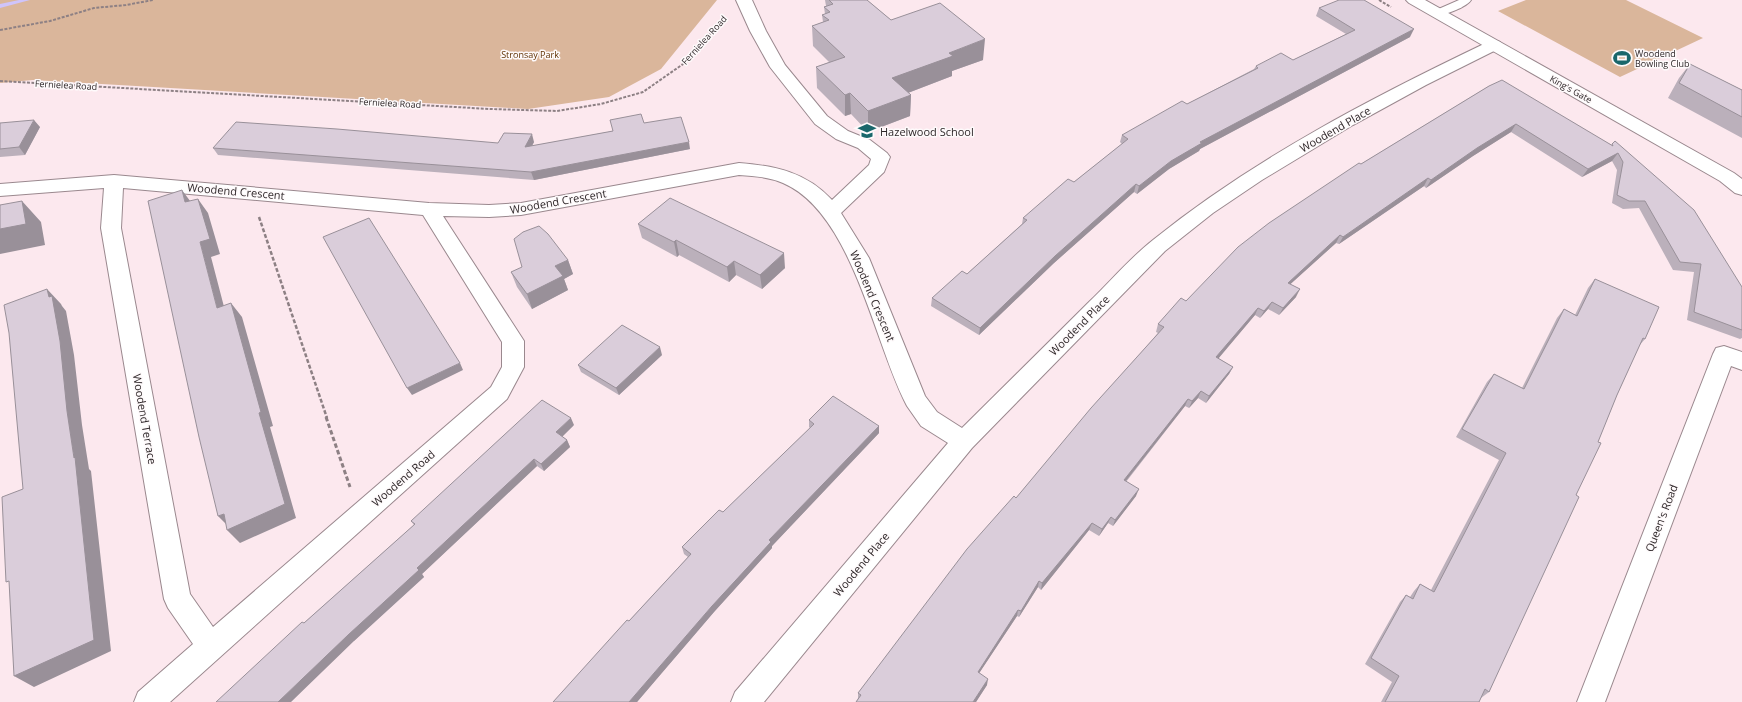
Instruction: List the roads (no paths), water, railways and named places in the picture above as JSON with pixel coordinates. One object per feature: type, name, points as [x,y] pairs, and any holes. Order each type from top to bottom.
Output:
[{"type":"street","points":[[744,0],[758,31],[778,67],[822,120],[842,135],[864,144],[881,158],[876,168],[831,212]]},
{"type":"street","name":"King's Gate","points":[[1414,0],[1735,179],[1742,189]]},
{"type":"street","name":"Woodend Place","points":[[745,702],[964,441],[1158,246],[1206,208],[1255,176],[1347,121],[1420,80],[1494,45]]},
{"type":"street","name":"Woodend Crescent","points":[[0,190],[114,181],[430,209],[489,211],[521,209],[739,169],[767,171],[792,179],[815,194],[831,212],[859,258],[914,400],[929,419],[964,441]]},
{"type":"street","name":"Woodend Terrace","points":[[114,181],[110,228],[177,598],[211,646]]},
{"type":"street","name":"Woodend Road","points":[[148,702],[499,393],[513,367],[513,341],[453,249],[430,209]]},
{"type":"street","name":"Queen's Road","points":[[1591,702],[1724,354],[1742,361]]},
{"type":"lane","points":[[1438,13],[1464,2],[1465,0]]},
{"type":"waterway","points":[[0,6],[27,0]]},
{"type":"place","name":"Woodend Bowling Club","points":[[1622,58]]},
{"type":"place","name":"Hazelwood School","points":[[867,131]]},
{"type":"park label","name":"Stronsay Park","points":[[530,54]]}]
